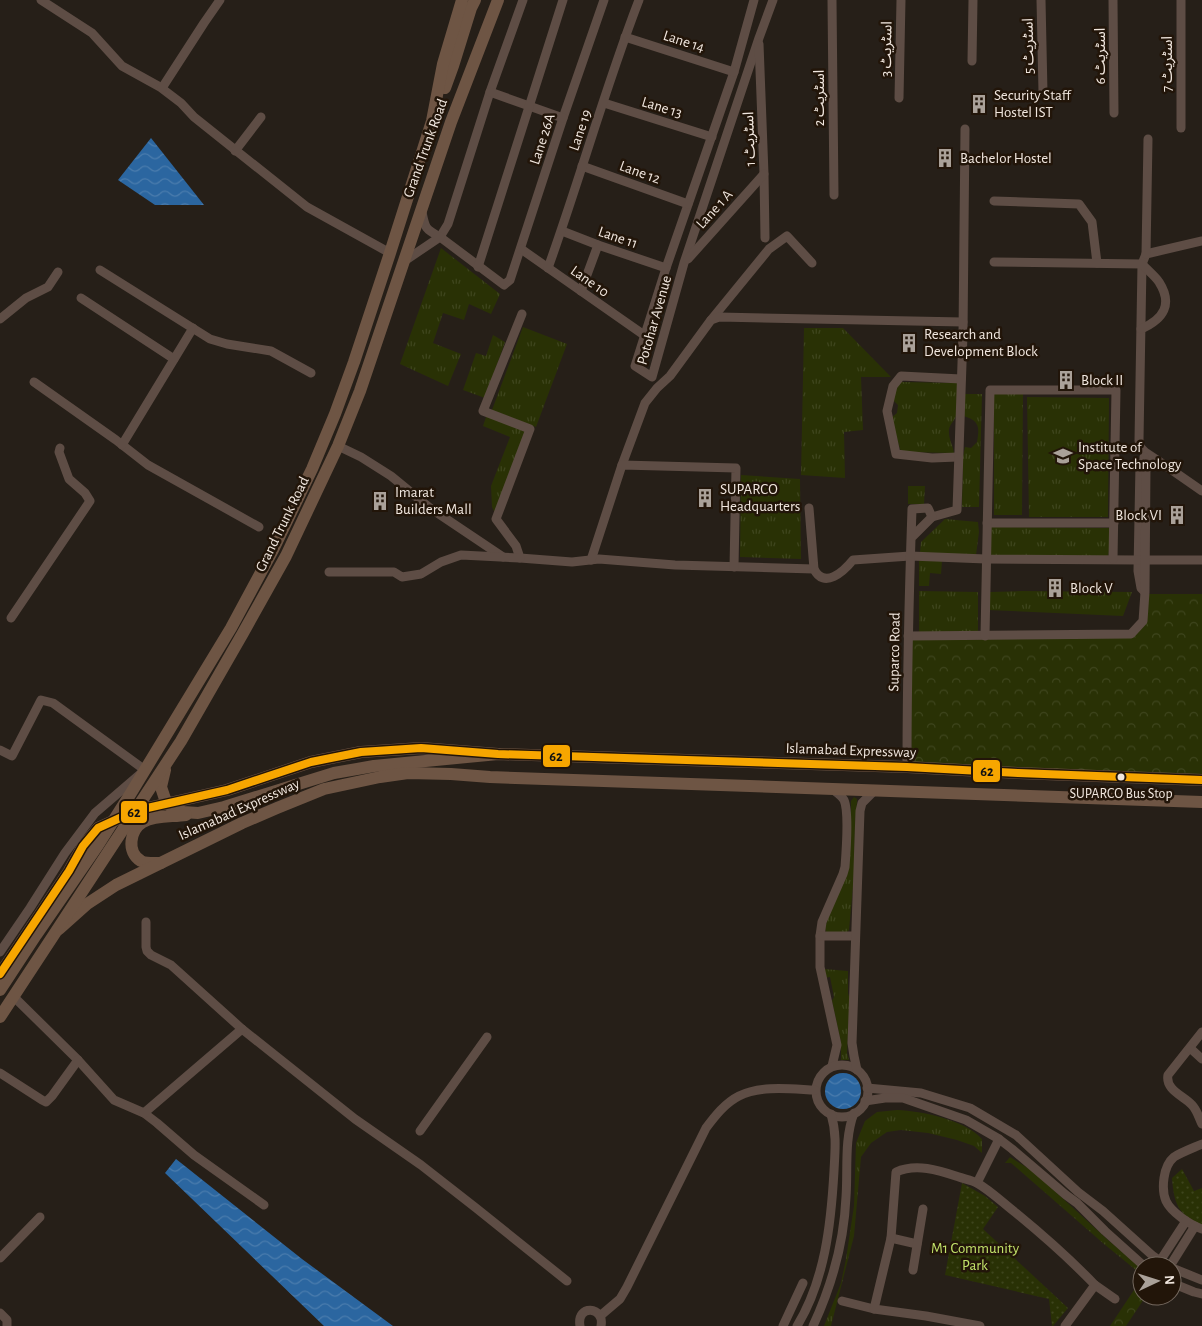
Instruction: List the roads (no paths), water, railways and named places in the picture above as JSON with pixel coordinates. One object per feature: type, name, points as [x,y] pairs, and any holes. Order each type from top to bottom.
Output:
[{"type":"highway","name":"Grand Trunk Road","points":[[0,990],[98,845],[231,628],[273,550],[312,469],[354,362],[390,253],[432,121],[443,64],[462,0]]},
{"type":"highway","points":[[432,121],[475,0]]},
{"type":"highway","points":[[452,122],[460,88],[489,7],[485,0]]},
{"type":"highway","name":"Grand Trunk Road","points":[[0,1017],[170,756],[239,641],[286,556],[338,446],[360,391],[421,209],[498,0]]},
{"type":"highway","points":[[0,974],[69,871],[83,846],[98,828],[122,817],[144,809],[226,790],[311,762],[361,752],[420,748],[498,754]]},
{"type":"highway","points":[[161,863],[142,861],[132,850],[133,833],[138,825],[150,818],[198,813],[224,807],[334,773],[374,766],[498,754]]},
{"type":"highway","name":"Islamabad Expressway","points":[[498,754],[906,767],[1202,780]]},
{"type":"highway","points":[[170,756],[161,787],[165,799],[172,808],[183,812],[198,813]]},
{"type":"highway","name":"Islamabad Expressway","points":[[58,929],[87,904],[116,885],[202,842],[276,808],[324,789],[380,777],[408,774],[450,774],[1202,802]]},
{"type":"street","points":[[41,0],[92,33],[122,66],[162,88],[235,151],[307,208],[390,253]]},
{"type":"street","points":[[162,88],[220,0]]},
{"type":"street","points":[[403,262],[440,237],[448,224],[490,92],[523,0]]},
{"type":"street","points":[[421,209],[425,226],[478,267],[564,0]]},
{"type":"street","name":"Lane 26A","points":[[478,267],[504,286],[510,280],[604,0]]},
{"type":"street","name":"Lane 19","points":[[548,268],[562,232],[625,36],[639,0]]},
{"type":"street","points":[[742,0],[753,2]]},
{"type":"street","name":"Potohar Avenue","points":[[753,2],[734,72],[634,366],[652,377],[684,263],[773,0]]},
{"type":"street","name":"اسٹریٹ 2","points":[[832,0],[834,195]]},
{"type":"street","name":"اسٹریٹ 3","points":[[899,98],[901,0]]},
{"type":"street","points":[[972,61],[973,0]]},
{"type":"street","name":"اسٹریٹ 5","points":[[1041,0],[1043,92]]},
{"type":"street","name":"اسٹریٹ 6","points":[[1113,0],[1114,113]]},
{"type":"street","name":"اسٹریٹ 7","points":[[1181,0],[1181,128]]},
{"type":"street","name":"Lane 14","points":[[625,36],[734,72]]},
{"type":"street","name":"اسٹریٹ 1","points":[[759,38],[765,238]]},
{"type":"street","points":[[490,92],[563,118]]},
{"type":"street","name":"Lane 13","points":[[604,103],[712,137]]},
{"type":"street","points":[[235,151],[261,117]]},
{"type":"street","points":[[911,538],[932,518],[957,510],[963,322],[965,129]]},
{"type":"street","points":[[1148,139],[1146,254],[1142,264],[1140,447],[1144,457],[1166,466],[1202,491]]},
{"type":"street","name":"Lane 12","points":[[582,166],[688,204]]},
{"type":"street","name":"Lane 1 A","points":[[684,263],[764,174]]},
{"type":"street","points":[[994,201],[1079,204],[1092,222],[1098,263]]},
{"type":"street","name":"Lane 11","points":[[562,232],[666,268]]},
{"type":"street","points":[[591,560],[622,465],[645,403],[670,376],[711,320],[768,249],[788,236],[812,263]]},
{"type":"street","points":[[1146,254],[1202,241]]},
{"type":"street","points":[[581,291],[598,245]]},
{"type":"street","name":"Lane 10","points":[[521,249],[644,335]]},
{"type":"street","points":[[994,262],[1142,264],[1158,281],[1165,295],[1166,308],[1161,317],[1141,329]]},
{"type":"street","points":[[100,270],[210,339],[227,344],[270,351],[310,373]]},
{"type":"street","points":[[0,319],[26,298],[48,287],[58,272]]},
{"type":"street","points":[[81,298],[174,359]]},
{"type":"street","points":[[520,558],[516,546],[496,519],[530,429],[483,411],[522,314]]},
{"type":"street","points":[[711,320],[719,317],[963,322]]},
{"type":"street","points":[[122,445],[193,328]]},
{"type":"street","points":[[958,457],[932,458],[896,454],[887,411],[892,386],[901,376],[961,379]]},
{"type":"street","points":[[34,382],[148,465],[259,527]]},
{"type":"street","points":[[985,636],[990,390],[1116,390],[1113,559]]},
{"type":"street","points":[[338,446],[391,476],[430,508],[503,557]]},
{"type":"street","points":[[11,618],[90,501],[85,493],[69,479],[59,452],[60,448]]},
{"type":"street","points":[[908,636],[1131,634],[1143,621],[1145,592],[1142,561],[1140,464],[1144,457]]},
{"type":"street","points":[[622,465],[736,468],[734,567]]},
{"type":"street","points":[[809,508],[814,569],[817,575],[822,578],[833,578],[845,570],[853,560],[910,556],[986,559],[1202,560]]},
{"type":"street","name":"Suparco Road","points":[[906,767],[912,509],[928,508],[932,518]]},
{"type":"street","points":[[987,523],[1114,523]]},
{"type":"street","points":[[329,572],[394,572],[402,577],[421,574],[441,562],[460,555],[572,562],[599,559],[675,565],[814,569]]},
{"type":"street","points":[[0,750],[12,756],[41,700],[53,703],[145,770],[95,813],[65,853],[0,952]]},
{"type":"street","points":[[832,789],[844,800],[846,808],[846,859],[843,874],[822,922],[820,936],[820,967],[837,1045],[832,1066]]},
{"type":"street","points":[[858,1070],[850,1066],[841,1065],[832,1066],[824,1071],[816,1083],[815,1090],[822,1108],[831,1114],[846,1116],[854,1113],[862,1106],[867,1095],[867,1088],[858,1070],[852,1044],[860,812],[862,803],[875,790]]},
{"type":"street","points":[[146,922],[147,951],[171,965],[242,1029],[355,1118],[421,1165],[567,1281]]},
{"type":"street","points":[[820,936],[855,936]]},
{"type":"street","points":[[13,996],[78,1060],[114,1100],[144,1113],[194,1155],[264,1205]]},
{"type":"street","points":[[144,1113],[242,1029]]},
{"type":"street","points":[[1202,1032],[1168,1075],[1167,1080],[1169,1086],[1193,1106],[1202,1124]]},
{"type":"street","points":[[420,1131],[487,1037]]},
{"type":"street","points":[[1190,1048],[1202,1059]]},
{"type":"street","points":[[0,1073],[46,1102],[78,1060]]},
{"type":"street","points":[[867,1088],[921,1093],[970,1108],[1016,1135],[1078,1192],[1156,1256]]},
{"type":"street","points":[[600,1316],[620,1298],[627,1287],[706,1128],[714,1116],[732,1100],[748,1093],[772,1089],[815,1090]]},
{"type":"street","points":[[865,1101],[903,1098],[966,1120],[998,1139],[1080,1206],[1133,1256]]},
{"type":"street","points":[[813,1326],[829,1289],[839,1248],[846,1199],[850,1126],[854,1113]]},
{"type":"street","points":[[797,1326],[806,1311],[811,1297],[823,1258],[830,1222],[836,1134],[831,1114]]},
{"type":"street","points":[[976,1183],[998,1139]]},
{"type":"street","points":[[1173,1256],[1194,1225],[1172,1209],[1166,1202],[1163,1192],[1165,1172],[1173,1158],[1202,1144]]},
{"type":"street","points":[[874,1309],[891,1238],[896,1172],[905,1168],[938,1170],[976,1183],[990,1191],[1046,1237],[1094,1285],[1115,1299]]},
{"type":"street","points":[[1072,1200],[1078,1192]]},
{"type":"street","points":[[913,1270],[923,1208]]},
{"type":"street","points":[[0,1258],[40,1217]]},
{"type":"street","points":[[891,1238],[917,1244]]},
{"type":"street","points":[[1182,1271],[1202,1280]]},
{"type":"street","points":[[783,1326],[803,1283]]},
{"type":"street","points":[[1065,1326],[1094,1285]]},
{"type":"street","points":[[1182,1287],[1202,1294]]},
{"type":"street","points":[[842,1301],[874,1309],[980,1326]]},
{"type":"street","points":[[580,1326],[581,1314],[591,1310],[600,1316],[601,1326]]},
{"type":"street","points":[[0,1313],[7,1320],[7,1326]]},
{"type":"water","points":[[151,138],[204,205],[155,205],[118,180]]},
{"type":"water","points":[[843,1073],[850,1074],[856,1078],[860,1084],[860,1098],[856,1104],[850,1108],[843,1109],[836,1108],[830,1104],[826,1098],[825,1091],[826,1084],[830,1078],[836,1074]]},
{"type":"water","points":[[176,1159],[302,1259],[393,1326],[324,1326],[165,1173]]},
{"type":"place","name":"Security Staff Hostel IST","points":[[979,104]]},
{"type":"place","name":"Bachelor Hostel","points":[[945,158]]},
{"type":"place","name":"Research and Development Block","points":[[909,343]]},
{"type":"place","name":"Block II","points":[[1066,380]]},
{"type":"place","name":"Institute of Space Technology","points":[[1063,456]]},
{"type":"place","name":"SUPARCO Headquarters","points":[[705,498]]},
{"type":"place","name":"Imarat Builders Mall","points":[[380,501]]},
{"type":"place","name":"Block VI","points":[[1177,515]]},
{"type":"place","name":"Block V","points":[[1055,588]]},
{"type":"place","name":"SUPARCO Bus Stop","points":[[1121,777]]},
{"type":"park label","name":"M1 Community Park","points":[[975,1256]]}]
